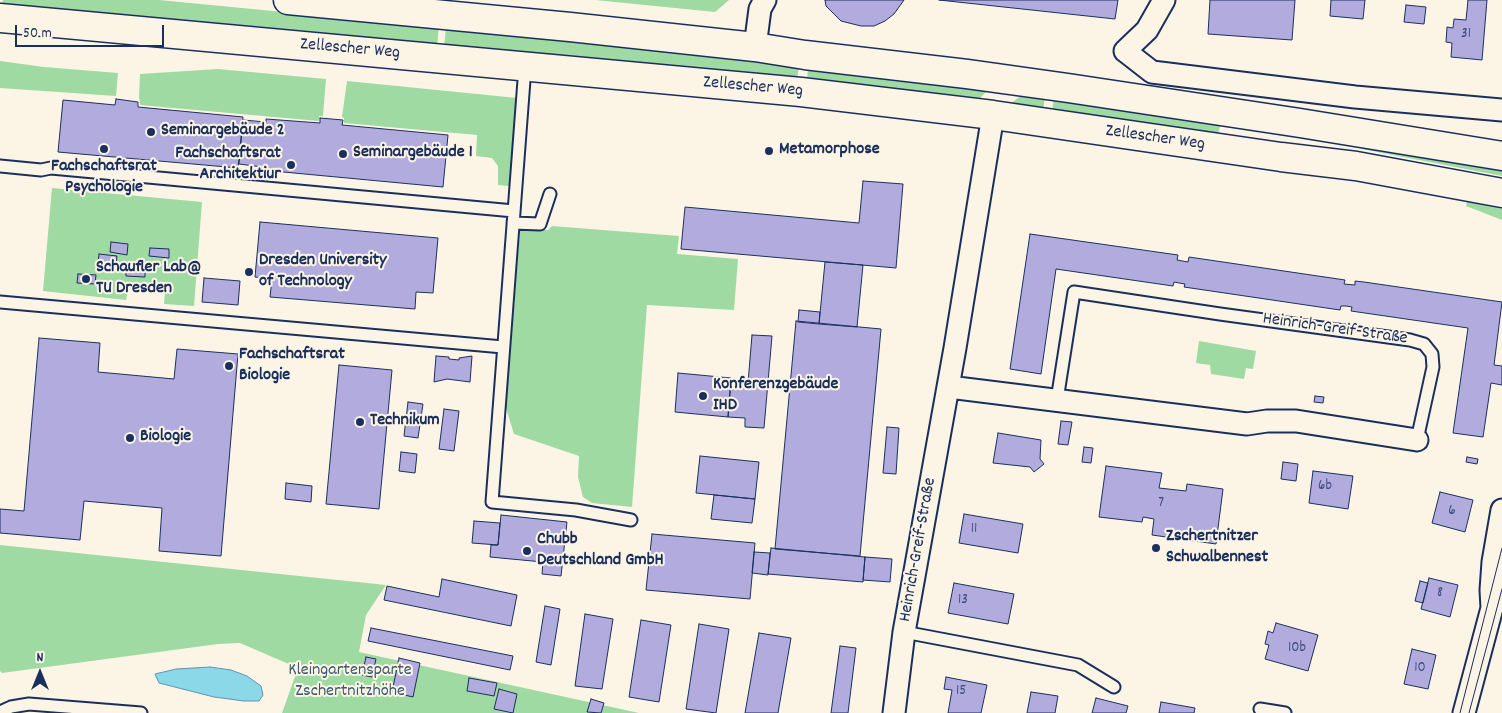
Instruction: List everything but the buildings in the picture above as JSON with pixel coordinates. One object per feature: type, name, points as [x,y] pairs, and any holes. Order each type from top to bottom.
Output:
[{"type":"main road","name":"Zellescher Weg","points":[[288,0],[755,47],[805,55],[967,74],[1300,123],[1502,156]]},
{"type":"main road","name":"Zellescher Weg","points":[[0,18],[801,92],[992,115],[1356,166],[1502,193]]},
{"type":"street","points":[[755,47],[760,9],[765,0]]},
{"type":"street","points":[[1164,0],[1147,30],[1125,51],[1152,72],[1355,97],[1502,110]]},
{"type":"street","name":"Heinrich-Greif-Straße","points":[[894,713],[904,632],[949,387],[992,115]]},
{"type":"street","name":"Heinrich-Greif-Straße","points":[[949,387],[1247,424],[1267,421],[1296,421],[1417,440]]},
{"type":"street","points":[[1464,713],[1497,600],[1491,590],[1493,562],[1502,510]]},
{"type":"lane","points":[[525,67],[492,502],[576,510],[631,520]]},
{"type":"lane","points":[[0,166],[41,170],[51,168],[513,217],[540,224],[550,194]]},
{"type":"lane","name":"Heinrich-Greif-Straße","points":[[1056,400],[1074,292],[1410,340],[1424,344],[1432,354],[1433,367],[1417,440]]},
{"type":"lane","points":[[0,302],[503,347]]},
{"type":"lane","points":[[904,632],[1078,665],[1114,687]]},
{"type":"lane","points":[[0,712],[11,707],[29,704],[108,712],[141,713]]},
{"type":"lane","points":[[1260,709],[1285,713]]},
{"type":"green space","points":[[3,0],[159,0],[439,27],[437,46],[2,6]]},
{"type":"green space","points":[[595,0],[729,0],[715,12]]},
{"type":"green space","points":[[446,27],[799,66],[797,80],[444,47]]},
{"type":"green space","points":[[0,61],[44,67],[118,73],[116,96],[0,88]]},
{"type":"green space","points":[[808,67],[990,88],[978,100],[807,81]]},
{"type":"green space","points":[[218,69],[326,79],[323,116],[319,116],[319,121],[140,105],[140,74]]},
{"type":"green space","points":[[347,81],[517,98],[509,186],[498,185],[498,166],[492,158],[476,156],[477,135],[344,123],[344,118],[342,117]]},
{"type":"green space","points":[[1023,94],[1045,97],[1043,110],[1009,105]]},
{"type":"green space","points":[[1054,98],[1221,121],[1218,135],[1052,111]]},
{"type":"green space","points":[[1362,144],[1502,167],[1502,176],[1362,149]]},
{"type":"green space","points":[[52,188],[202,202],[194,306],[164,304],[165,291],[129,288],[126,300],[43,291]]},
{"type":"green space","points":[[1467,202],[1502,209],[1502,220],[1466,206]]},
{"type":"green space","points":[[552,226],[679,236],[677,254],[738,259],[734,310],[647,305],[632,507],[592,503],[583,497],[578,477],[579,456],[514,434],[506,408],[520,230],[548,230]]},
{"type":"green space","points":[[1199,341],[1256,351],[1253,369],[1246,368],[1244,379],[1211,374],[1210,365],[1196,363]]},
{"type":"green space","name":"Kleingartensparte Zschertnitzhöhe","points":[[0,545],[386,585],[366,615],[359,652],[639,713],[282,713],[298,668],[240,643],[218,644],[2,673],[0,671]]},
{"type":"water","points":[[210,667],[231,670],[247,676],[261,686],[263,695],[259,701],[214,697],[159,683],[155,674],[176,669]]},
{"type":"tram line","points":[[1460,713],[1502,548]]},
{"type":"tram line","points":[[1469,713],[1502,589]]},
{"type":"place","name":"Seminargebäude 2","points":[[151,132]]},
{"type":"place","name":"Fachschaftsrat Psychologie","points":[[104,149]]},
{"type":"place","name":"Metamorphose","points":[[769,151]]},
{"type":"place","name":"Seminargebäude 1","points":[[343,154]]},
{"type":"place","name":"Fachschaftsrat Architektiur","points":[[291,165]]},
{"type":"place","name":"Dresden University of Technology","points":[[249,272]]},
{"type":"place","name":"Schaufler Lab@ TU Dresden","points":[[86,279]]},
{"type":"place","name":"Fachschaftsrat Biologie","points":[[229,366]]},
{"type":"place","name":"Konferenzgebäude IHD","points":[[703,396]]},
{"type":"place","name":"Technikum","points":[[360,422]]},
{"type":"place","name":"Biologie","points":[[130,438]]},
{"type":"place","name":"Zschertnitzer Schwalbennest","points":[[1156,548]]},
{"type":"place","name":"Chubb Deutschland GmbH","points":[[527,551]]}]
